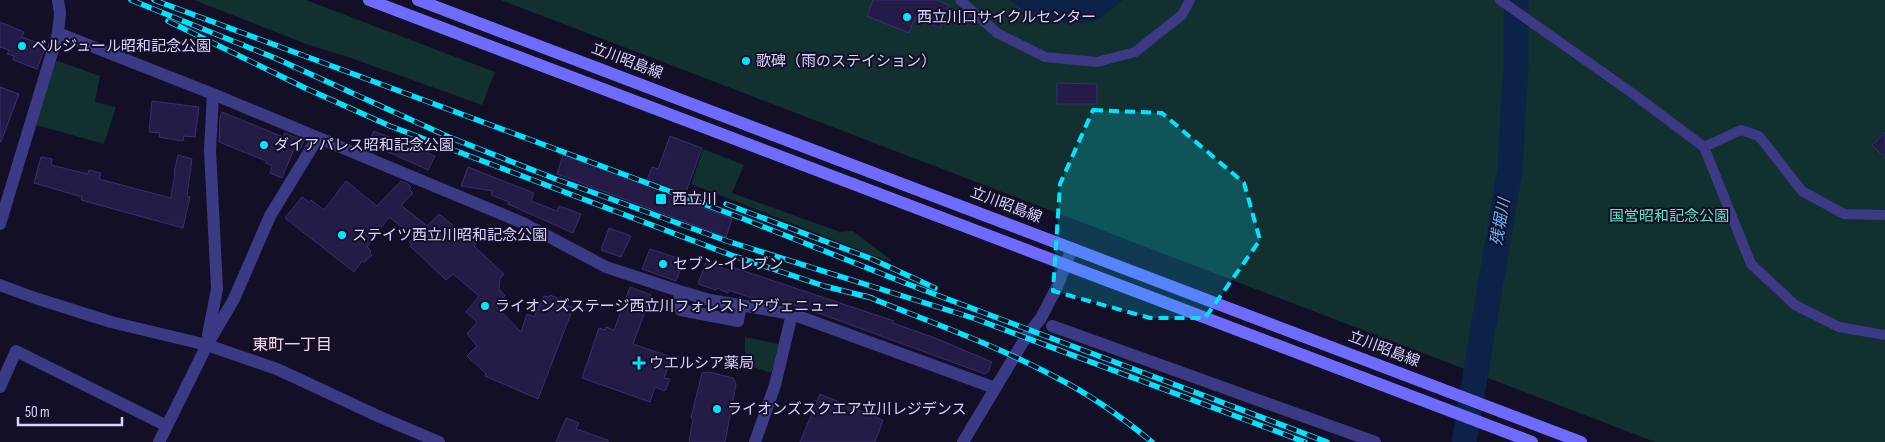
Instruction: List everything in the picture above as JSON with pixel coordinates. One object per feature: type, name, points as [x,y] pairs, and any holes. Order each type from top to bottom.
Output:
[{"type":"main road","points":[[369,0],[1532,442]]},
{"type":"main road","name":"立川昭島線","points":[[418,0],[1581,442]]},
{"type":"street","points":[[0,224],[58,33],[60,13],[58,0]]},
{"type":"street","points":[[960,0],[997,33],[1045,57],[1098,62],[1135,52],[1182,15],[1190,0]]},
{"type":"street","points":[[1500,0],[1704,147],[1751,264],[1795,304],[1839,327],[1885,335]]},
{"type":"street","points":[[58,33],[213,94],[317,139],[523,223],[606,267],[710,300],[792,314],[995,388]]},
{"type":"street","points":[[207,345],[217,289],[210,150],[213,94]]},
{"type":"street","points":[[1704,147],[1742,130],[1759,136],[1802,191],[1844,214],[1885,215]]},
{"type":"street","points":[[159,442],[207,345],[234,299],[270,216],[317,139]]},
{"type":"street","points":[[963,442],[1026,337],[1041,318],[1058,285],[1072,248]]},
{"type":"street","points":[[0,285],[111,322],[207,345],[278,369],[380,417],[439,442]]},
{"type":"street","points":[[679,291],[681,310],[738,321],[741,305]]},
{"type":"street","points":[[755,442],[775,385],[792,314]]},
{"type":"street","points":[[1052,326],[1376,442]]},
{"type":"street","points":[[0,387],[16,352],[167,426]]},
{"type":"highlighted area","points":[[1093,110],[1162,113],[1244,183],[1260,240],[1205,318],[1150,318],[1053,291],[1060,184]]},
{"type":"green space","points":[[194,0],[306,0],[495,72],[482,105],[309,45]]},
{"type":"green space","name":"国営昭和記念公園","points":[[501,0],[1885,0],[1885,442],[1655,442]]},
{"type":"green space","points":[[55,60],[100,76],[95,102],[116,107],[104,144],[36,125]]},
{"type":"green space","points":[[703,149],[744,165],[732,193],[840,232],[853,231],[891,260],[890,262],[691,184]]},
{"type":"green space","points":[[745,337],[779,344],[771,373],[745,364]]},
{"type":"water","points":[[1010,0],[1123,0],[1095,22],[1067,24],[1024,11]]},
{"type":"building","name":"西立川口サイクルセンター","points":[[873,0],[936,0],[949,5],[940,28],[915,18],[909,33],[867,16]]},
{"type":"building","name":"ベルジュール昭和記念公園","points":[[0,22],[24,32],[22,37],[43,45],[44,50],[37,69],[13,60],[14,56],[7,54],[9,50],[0,47]]},
{"type":"building","points":[[1057,83],[1097,84],[1097,104],[1057,104]]},
{"type":"building","points":[[0,87],[19,94],[1,142],[0,142]]},
{"type":"building","points":[[152,101],[199,107],[195,137],[184,136],[183,141],[159,137],[160,133],[149,132]]},
{"type":"building","name":"ダイアパレス昭和記念公園","points":[[222,112],[283,137],[285,133],[304,141],[299,151],[294,149],[282,178],[270,173],[272,166],[266,163],[266,161],[219,142]]},
{"type":"building","points":[[374,131],[435,156],[428,170],[368,143]]},
{"type":"building","points":[[1885,132],[1885,158],[1872,145]]},
{"type":"building","points":[[670,136],[702,148],[683,200],[732,219],[726,237],[557,174],[563,155],[645,185],[652,167],[658,169]]},
{"type":"building","points":[[178,155],[192,159],[187,196],[190,197],[183,228],[81,200],[82,197],[34,183],[41,157],[52,159],[51,165],[88,174],[89,170],[101,173],[99,179],[171,198]]},
{"type":"building","points":[[468,167],[534,193],[531,201],[557,211],[559,206],[581,214],[573,233],[508,204],[509,202],[491,195],[492,191],[461,186]]},
{"type":"building","name":"ライオンズステージ西立川フォレストアヴェニュー","points":[[346,181],[377,206],[401,181],[408,184],[411,187],[409,189],[413,193],[401,205],[427,226],[439,214],[476,244],[474,246],[504,274],[500,279],[499,289],[505,296],[496,306],[521,332],[527,314],[534,317],[544,296],[549,297],[550,295],[562,300],[561,303],[573,308],[538,399],[485,376],[486,374],[467,356],[477,346],[467,334],[477,322],[466,312],[479,296],[453,274],[446,280],[410,246],[412,244],[409,242],[415,237],[389,217],[367,247],[372,255],[364,262],[362,261],[354,272],[285,218],[302,197],[309,202],[311,200],[324,210]]},
{"type":"building","points":[[609,228],[631,236],[621,257],[601,250]]},
{"type":"building","points":[[650,249],[684,260],[676,281],[642,269]]},
{"type":"building","points":[[706,262],[731,271],[732,267],[894,321],[893,323],[992,362],[988,372],[985,374],[802,307],[749,297],[728,290],[728,293],[717,288],[716,290],[698,284]]},
{"type":"building","points":[[630,287],[651,295],[633,344],[668,356],[667,359],[671,360],[664,378],[670,379],[665,391],[655,387],[650,402],[582,378],[599,328],[605,330],[606,327],[614,330]]},
{"type":"building","name":"ライオンズスクエア立川レジデンス","points":[[709,372],[733,378],[736,384],[725,442],[689,442],[693,419],[691,418],[702,373]]},
{"type":"building","points":[[820,394],[883,420],[875,442],[800,442]]},
{"type":"building","points":[[566,418],[579,423],[576,429],[608,440],[608,442],[556,442]]},
{"type":"waterway","name":"残堀川","points":[[1464,442],[1510,169],[1516,64],[1516,0]]},
{"type":"railway","points":[[131,0],[275,58],[449,137],[553,178],[727,241],[973,318],[1305,442]]},
{"type":"railway","points":[[154,0],[744,219],[905,283],[1327,442]]},
{"type":"railway","points":[[168,21],[305,88],[390,126],[731,255],[824,286],[872,298]]},
{"type":"railway","points":[[726,204],[872,259],[935,288]]},
{"type":"railway","points":[[866,296],[1014,356],[1038,368],[1097,401],[1152,442]]},
{"type":"place","name":"西立川口サイクルセンター","points":[[907,17]]},
{"type":"place","name":"ベルジュール昭和記念公園","points":[[22,46]]},
{"type":"place","name":"歌碑（雨のステイション）","points":[[746,61]]},
{"type":"place","name":"ダイアパレス昭和記念公園","points":[[264,145]]},
{"type":"place","name":"西立川","points":[[661,199]]},
{"type":"place","name":"ステイツ西立川昭和記念公園","points":[[342,235]]},
{"type":"place","name":"セブン-イレブン","points":[[663,264]]},
{"type":"place","name":"ライオンズステージ西立川フォレストアヴェニュー","points":[[485,306]]},
{"type":"place","name":"ウエルシア薬局","points":[[639,363]]},
{"type":"place","name":"ライオンズスクエア立川レジデンス","points":[[717,409]]},
{"type":"district","name":"東町一丁目","points":[[292,345]]}]
